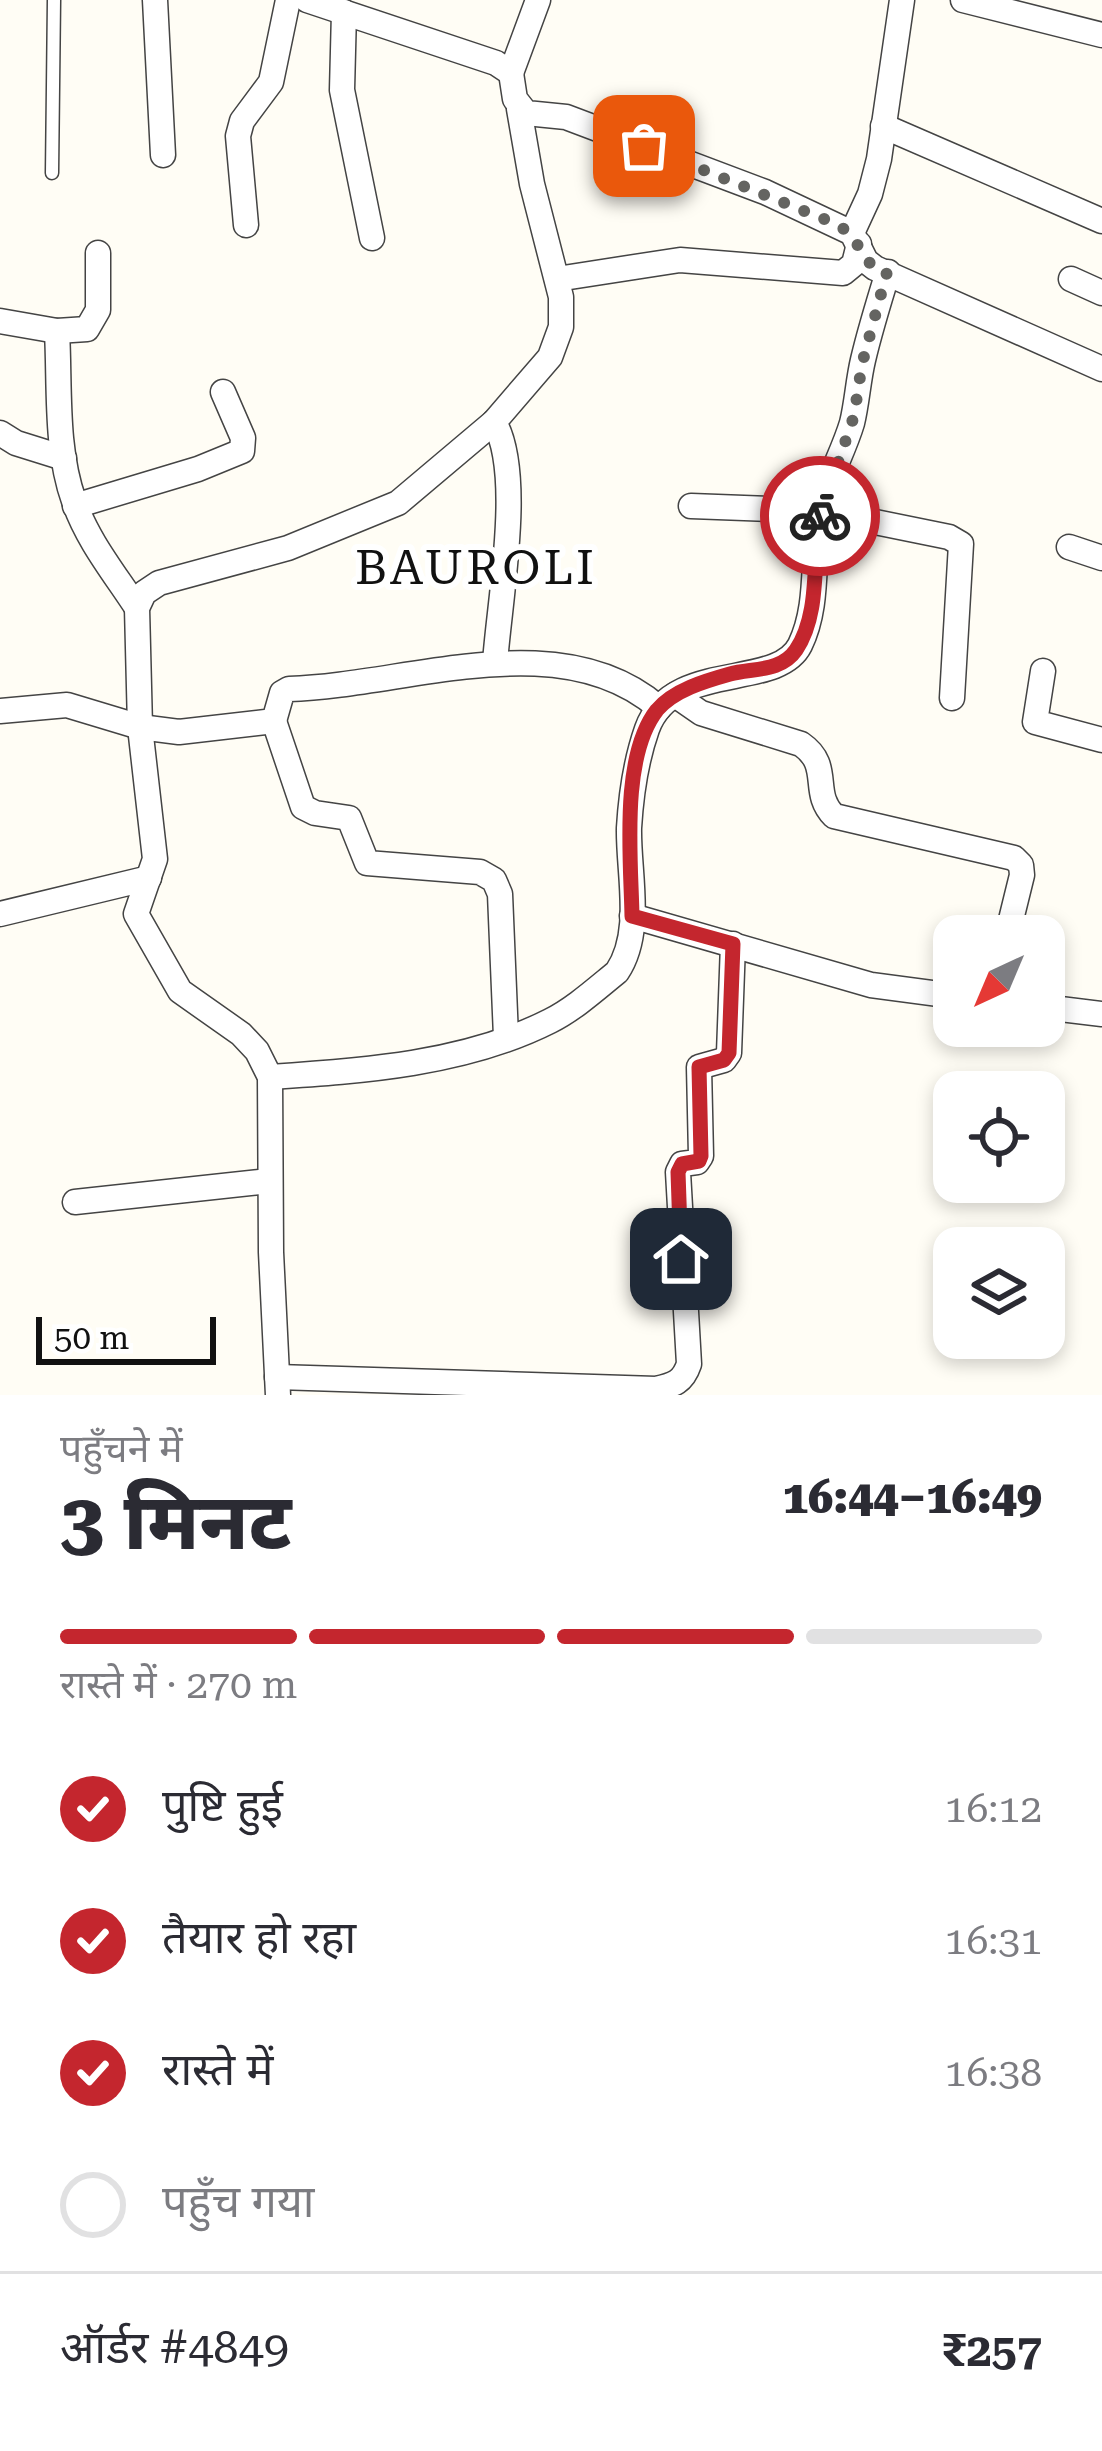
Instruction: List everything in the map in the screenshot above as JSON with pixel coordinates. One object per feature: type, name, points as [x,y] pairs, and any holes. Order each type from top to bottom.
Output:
[{"type":"street","points":[[155,0],[163,155]]},
{"type":"street","points":[[245,225],[238,136],[242,121],[272,82],[288,0]]},
{"type":"street","points":[[307,0],[496,63],[511,73]]},
{"type":"street","points":[[538,0],[511,73],[532,184],[557,279],[561,327],[550,357],[494,422],[398,503],[288,548],[159,583],[145,593],[137,608],[140,727],[155,859],[136,914],[180,991],[241,1034],[257,1051],[270,1077],[269,1181],[278,1386],[656,1389],[685,1377],[689,1364],[678,1172],[682,1164],[699,1161],[701,1156],[699,1067],[724,1060],[729,1053],[733,944]]},
{"type":"street","points":[[557,279],[680,260],[843,273],[854,263],[855,238],[870,194],[902,0]]},
{"type":"street","points":[[963,0],[1102,35]]},
{"type":"street","points":[[344,12],[341,90],[372,238]]},
{"type":"street","points":[[519,109],[566,117],[765,192],[855,238],[866,261],[1102,369]]},
{"type":"street","points":[[884,126],[1102,221]]},
{"type":"street","points":[[0,321],[57,331],[87,329],[98,310],[98,254]]},
{"type":"street","points":[[270,1077],[411,1064],[506,1037],[566,1012],[617,972],[624,962],[632,916],[629,828],[636,766],[649,723],[667,701],[737,673],[771,668],[788,660],[799,647],[814,587],[820,511],[854,416],[862,364],[887,272]]},
{"type":"street","points":[[1071,279],[1102,293]]},
{"type":"street","points":[[57,331],[64,458],[75,506],[137,608]]},
{"type":"street","points":[[75,506],[242,451],[243,438],[223,392]]},
{"type":"street","points":[[494,422],[503,437],[509,477],[495,663]]},
{"type":"street","points":[[0,433],[64,458]]},
{"type":"street","points":[[691,506],[820,511],[949,537],[961,544],[952,698]]},
{"type":"street","points":[[1069,547],[1102,558]]},
{"type":"street","points":[[506,1037],[500,894],[494,880],[480,872],[367,863],[349,818],[315,814],[303,807],[274,721],[282,693],[495,663],[595,672],[701,713],[801,744],[814,753],[821,770],[822,798],[834,816],[1014,859],[1022,875],[1012,915]]},
{"type":"street","points":[[1043,671],[1035,722],[1102,740]]},
{"type":"street","points":[[0,711],[68,705],[140,727],[179,732],[274,721]]},
{"type":"street","points":[[0,914],[149,878]]},
{"type":"street","points":[[632,916],[871,985],[933,993]]},
{"type":"street","points":[[1065,1009],[1102,1014]]},
{"type":"street","points":[[75,1202],[269,1181]]},
{"type":"lane","points":[[52,173],[54,0]]},
{"type":"way so far","points":[[644,146],[834,223],[852,233],[866,261],[887,272],[862,364],[854,416],[820,516]]},
{"type":"district","name":"BAUROLI","points":[[476,567]]},
{"type":"route","points":[[681,1259],[678,1172],[682,1164],[699,1161],[701,1156],[699,1067],[724,1060],[729,1053],[733,944],[632,916],[629,828],[636,766],[649,723],[675,694],[711,680],[771,668],[788,660],[799,647],[814,587],[820,516]]}]
